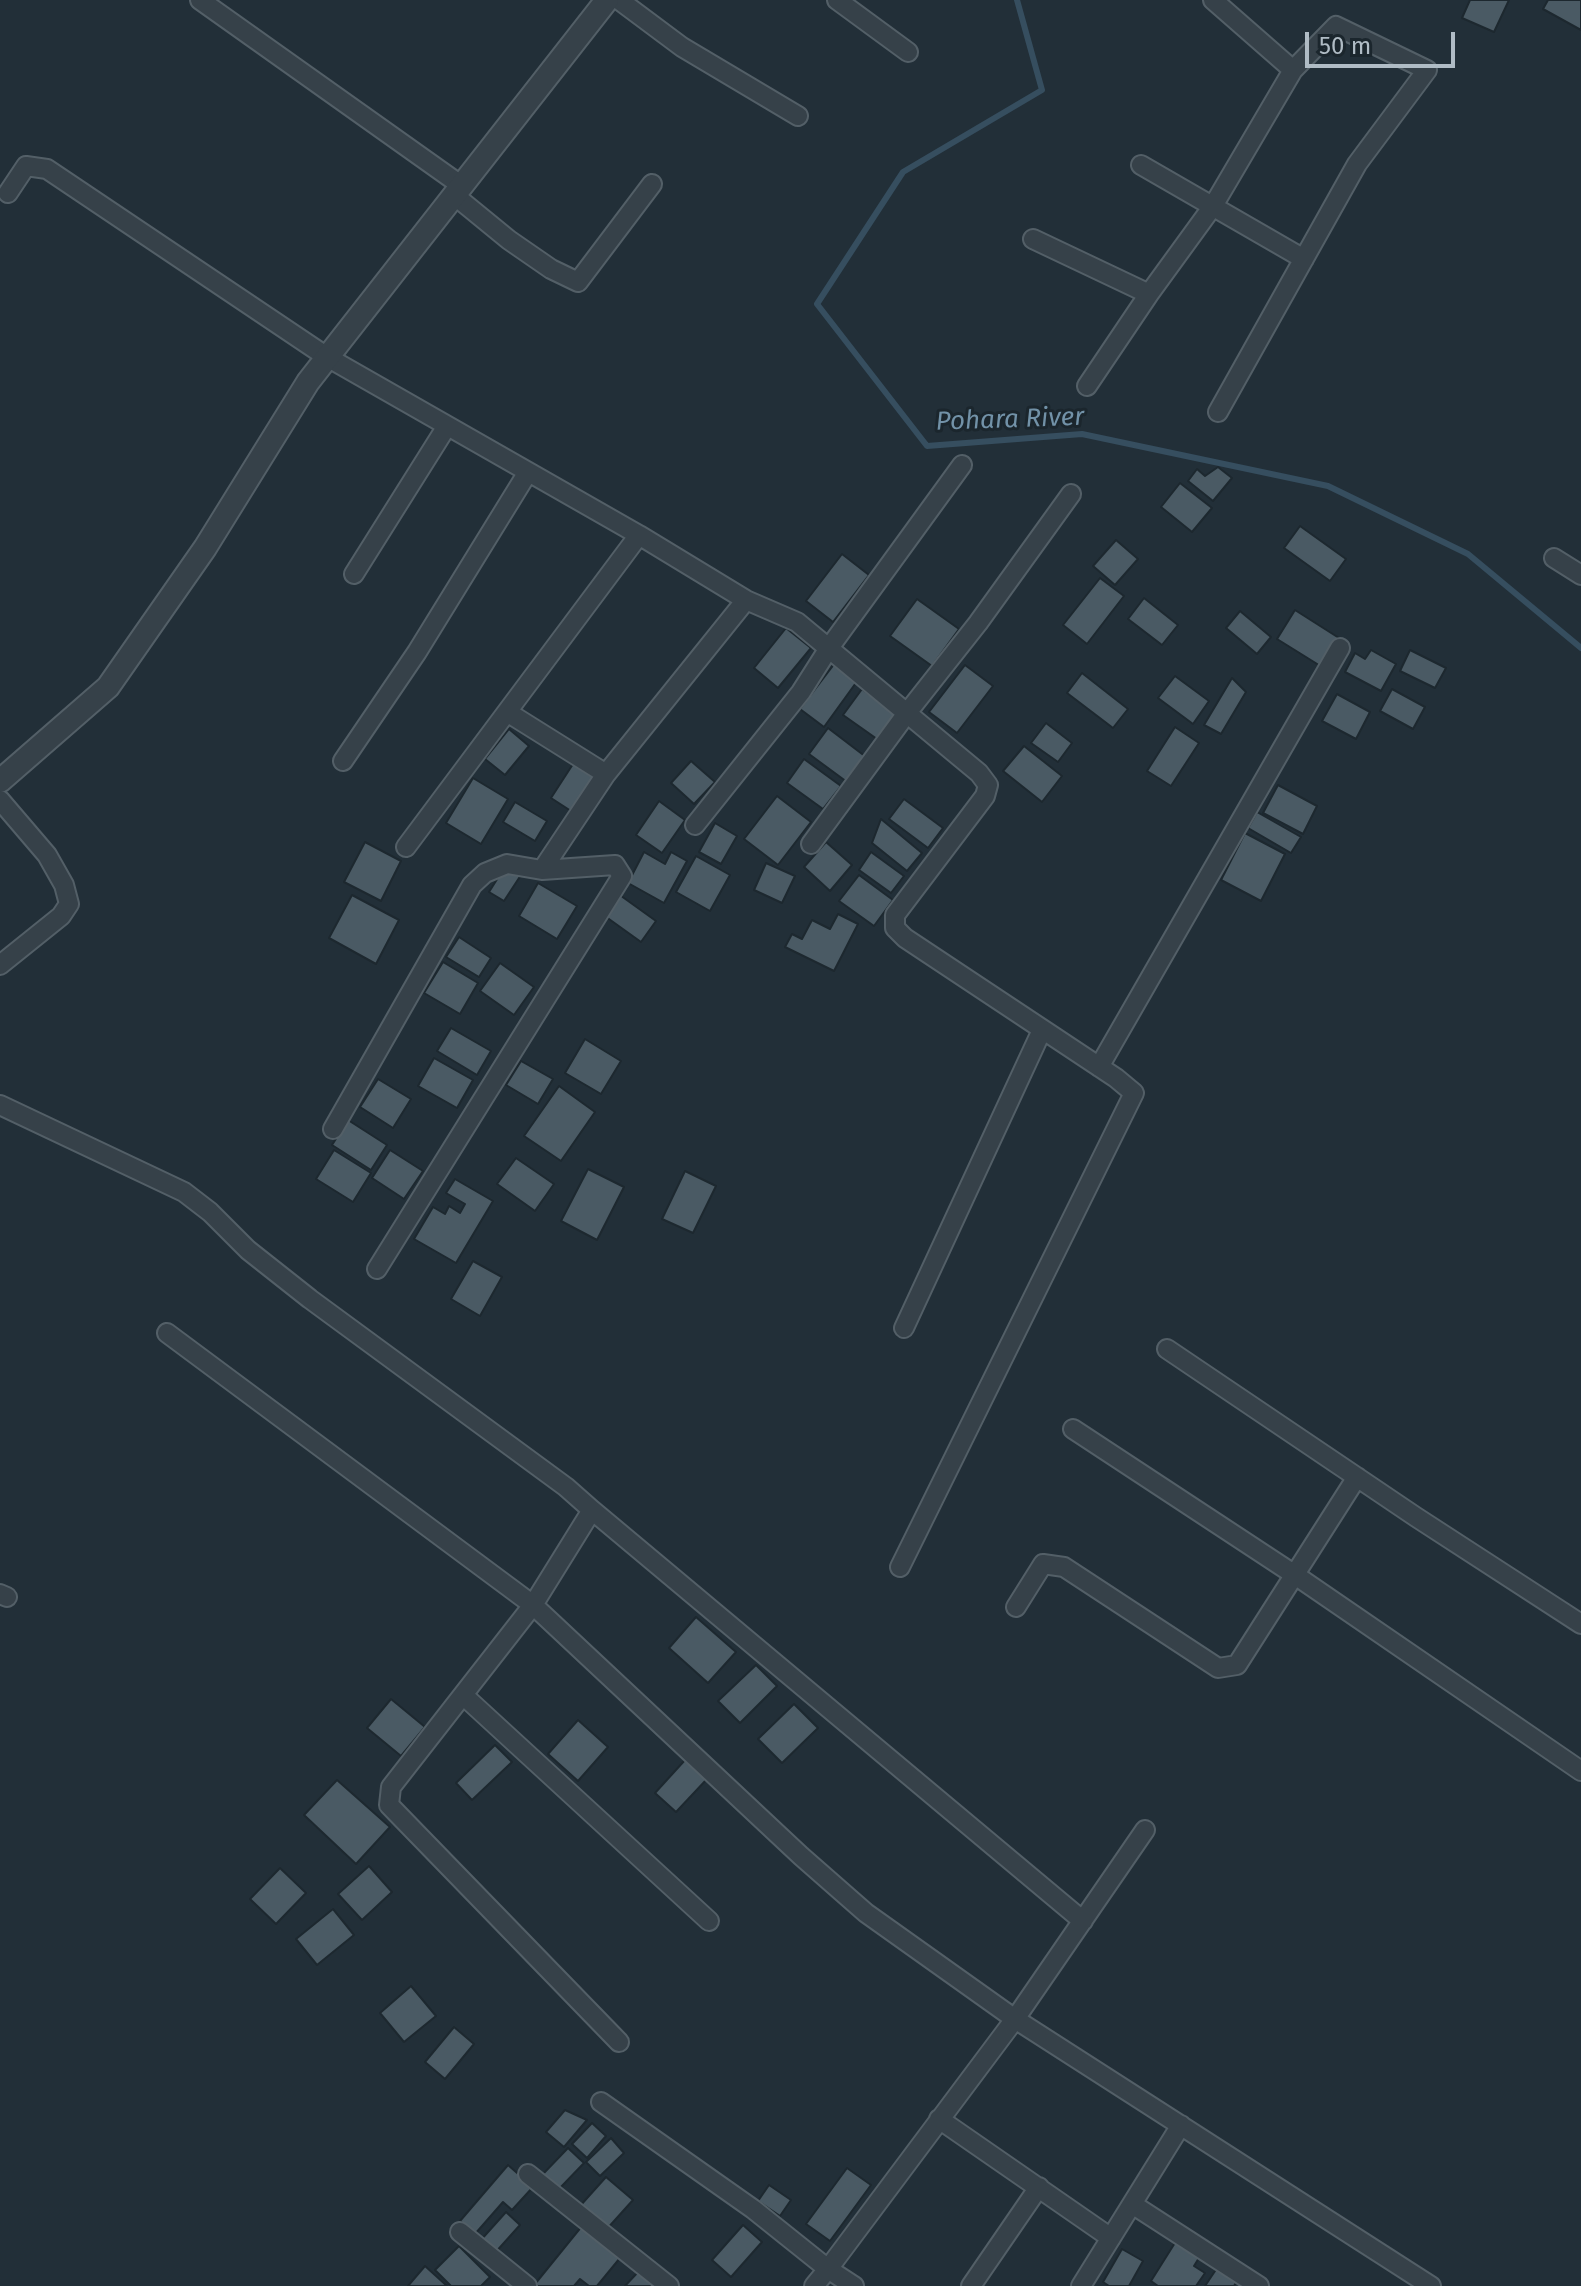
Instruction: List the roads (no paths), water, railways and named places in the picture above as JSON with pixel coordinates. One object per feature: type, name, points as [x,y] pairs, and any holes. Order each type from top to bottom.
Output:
[{"type":"street","points":[[200,0],[458,191],[509,240],[551,269],[578,282],[652,184]]},
{"type":"street","points":[[0,781],[108,687],[205,548],[308,382],[607,0]]},
{"type":"street","points":[[619,0],[682,47],[798,116]]},
{"type":"street","points":[[837,0],[908,52]]},
{"type":"street","points":[[1213,0],[1293,70]]},
{"type":"street","points":[[1087,386],[1213,206],[1293,70],[1336,26],[1427,70],[1357,164],[1218,412]]},
{"type":"street","points":[[1141,165],[1304,259]]},
{"type":"street","points":[[8,193],[26,166],[47,169],[327,357],[639,535],[746,600],[797,622],[979,773],[988,785],[985,796],[895,915],[895,928],[905,938],[1134,1093],[900,1567]]},
{"type":"street","points":[[1033,239],[1149,294]]},
{"type":"street","points":[[354,574],[447,426]]},
{"type":"street","points":[[695,825],[801,692],[829,648],[962,465]]},
{"type":"street","points":[[343,761],[417,652],[528,472]]},
{"type":"street","points":[[811,844],[1071,494]]},
{"type":"street","points":[[406,847],[639,535]]},
{"type":"street","points":[[1554,558],[1581,575]]},
{"type":"street","points":[[542,870],[606,774],[746,600]]},
{"type":"street","points":[[1099,1067],[1340,648]]},
{"type":"street","points":[[507,712],[606,774]]},
{"type":"street","points":[[0,800],[47,855],[64,885],[69,904],[61,916],[0,965]]},
{"type":"street","points":[[333,1129],[472,885],[485,873],[507,864],[542,870],[615,865],[622,876],[377,1269]]},
{"type":"street","points":[[904,1328],[1042,1030]]},
{"type":"street","points":[[0,1105],[184,1192],[210,1212],[248,1250],[310,1299],[566,1487],[1083,1921]]},
{"type":"street","points":[[167,1333],[533,1605],[866,1913],[1015,2019],[1431,2286]]},
{"type":"street","points":[[1167,1349],[1581,1624]]},
{"type":"street","points":[[1073,1429],[1295,1575],[1581,1771]]},
{"type":"street","points":[[1016,1607],[1043,1564],[1064,1567],[1218,1668],[1237,1665],[1357,1477]]},
{"type":"street","points":[[592,1510],[533,1605],[391,1787],[389,1805],[619,2042]]},
{"type":"street","points":[[463,1695],[709,1921]]},
{"type":"street","points":[[814,2286],[1015,2019],[1145,1830]]},
{"type":"street","points":[[601,2102],[753,2209],[854,2286]]},
{"type":"street","points":[[939,2119],[1111,2238]]},
{"type":"street","points":[[1088,2284],[1111,2238],[1181,2125]]},
{"type":"street","points":[[528,2174],[669,2286]]},
{"type":"street","points":[[971,2286],[1039,2187]]},
{"type":"street","points":[[1132,2204],[1259,2286]]},
{"type":"street","points":[[460,2232],[527,2286]]},
{"type":"waterway","name":"Pohara River","points":[[1017,0],[1042,90],[903,172],[817,304],[927,446],[1082,434],[1328,486],[1468,554],[1581,648]]}]
